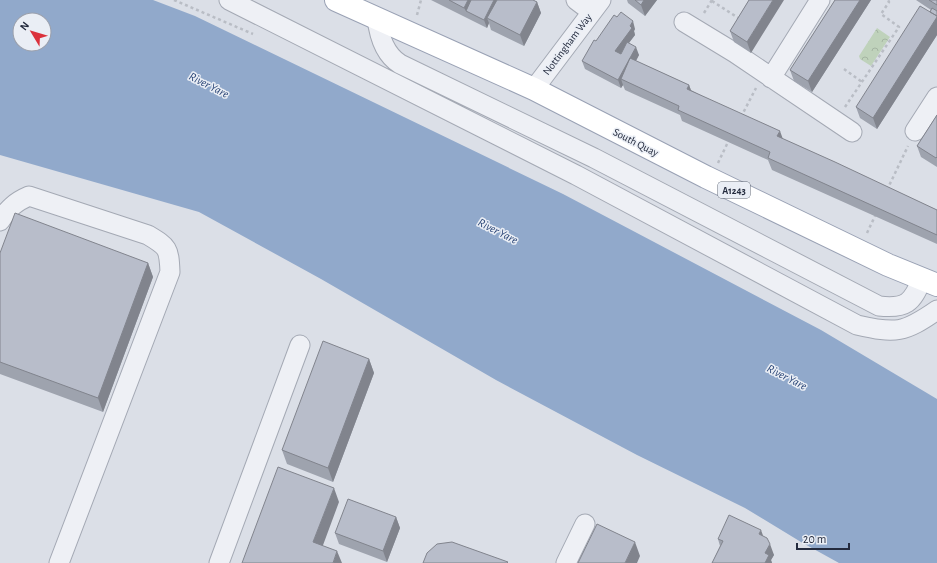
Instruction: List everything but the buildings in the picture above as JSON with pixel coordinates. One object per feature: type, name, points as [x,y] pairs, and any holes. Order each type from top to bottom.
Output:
[{"type":"main road","name":"South Quay","points":[[336,0],[534,89],[706,177],[888,265],[929,282]]},
{"type":"street","points":[[229,0],[576,175],[857,325],[887,332],[910,328],[937,310]]},
{"type":"street","points":[[576,0],[596,6]]},
{"type":"street","points":[[771,78],[820,0]]},
{"type":"street","name":"Nottingham Way","points":[[534,89],[596,6]]},
{"type":"street","points":[[377,18],[379,38],[394,60],[400,64],[594,158],[879,306],[892,307],[905,304],[929,282]]},
{"type":"street","points":[[684,22],[852,132]]},
{"type":"street","points":[[915,131],[937,97]]},
{"type":"street","points":[[0,221],[7,210],[17,201],[29,196],[148,235],[165,245],[170,256],[170,272],[60,563]]},
{"type":"street","points":[[219,563],[300,345]]},
{"type":"street","points":[[566,563],[584,524]]},
{"type":"path","points":[[174,0],[259,36]]},
{"type":"path","points":[[836,121],[899,27],[881,14],[889,2],[888,0]]},
{"type":"path","points":[[712,1],[746,23]]},
{"type":"path","points":[[844,70],[862,82]]},
{"type":"path","points":[[738,121],[755,88],[764,92],[771,78]]},
{"type":"path","points":[[885,194],[915,131]]},
{"type":"green space","points":[[877,28],[890,37],[871,66],[860,59],[859,56]]},
{"type":"water","name":"River Yare","points":[[0,0],[153,0],[195,16],[563,194],[821,330],[937,399],[937,563],[839,563],[745,508],[637,455],[496,380],[321,279],[199,212],[0,155]]}]
